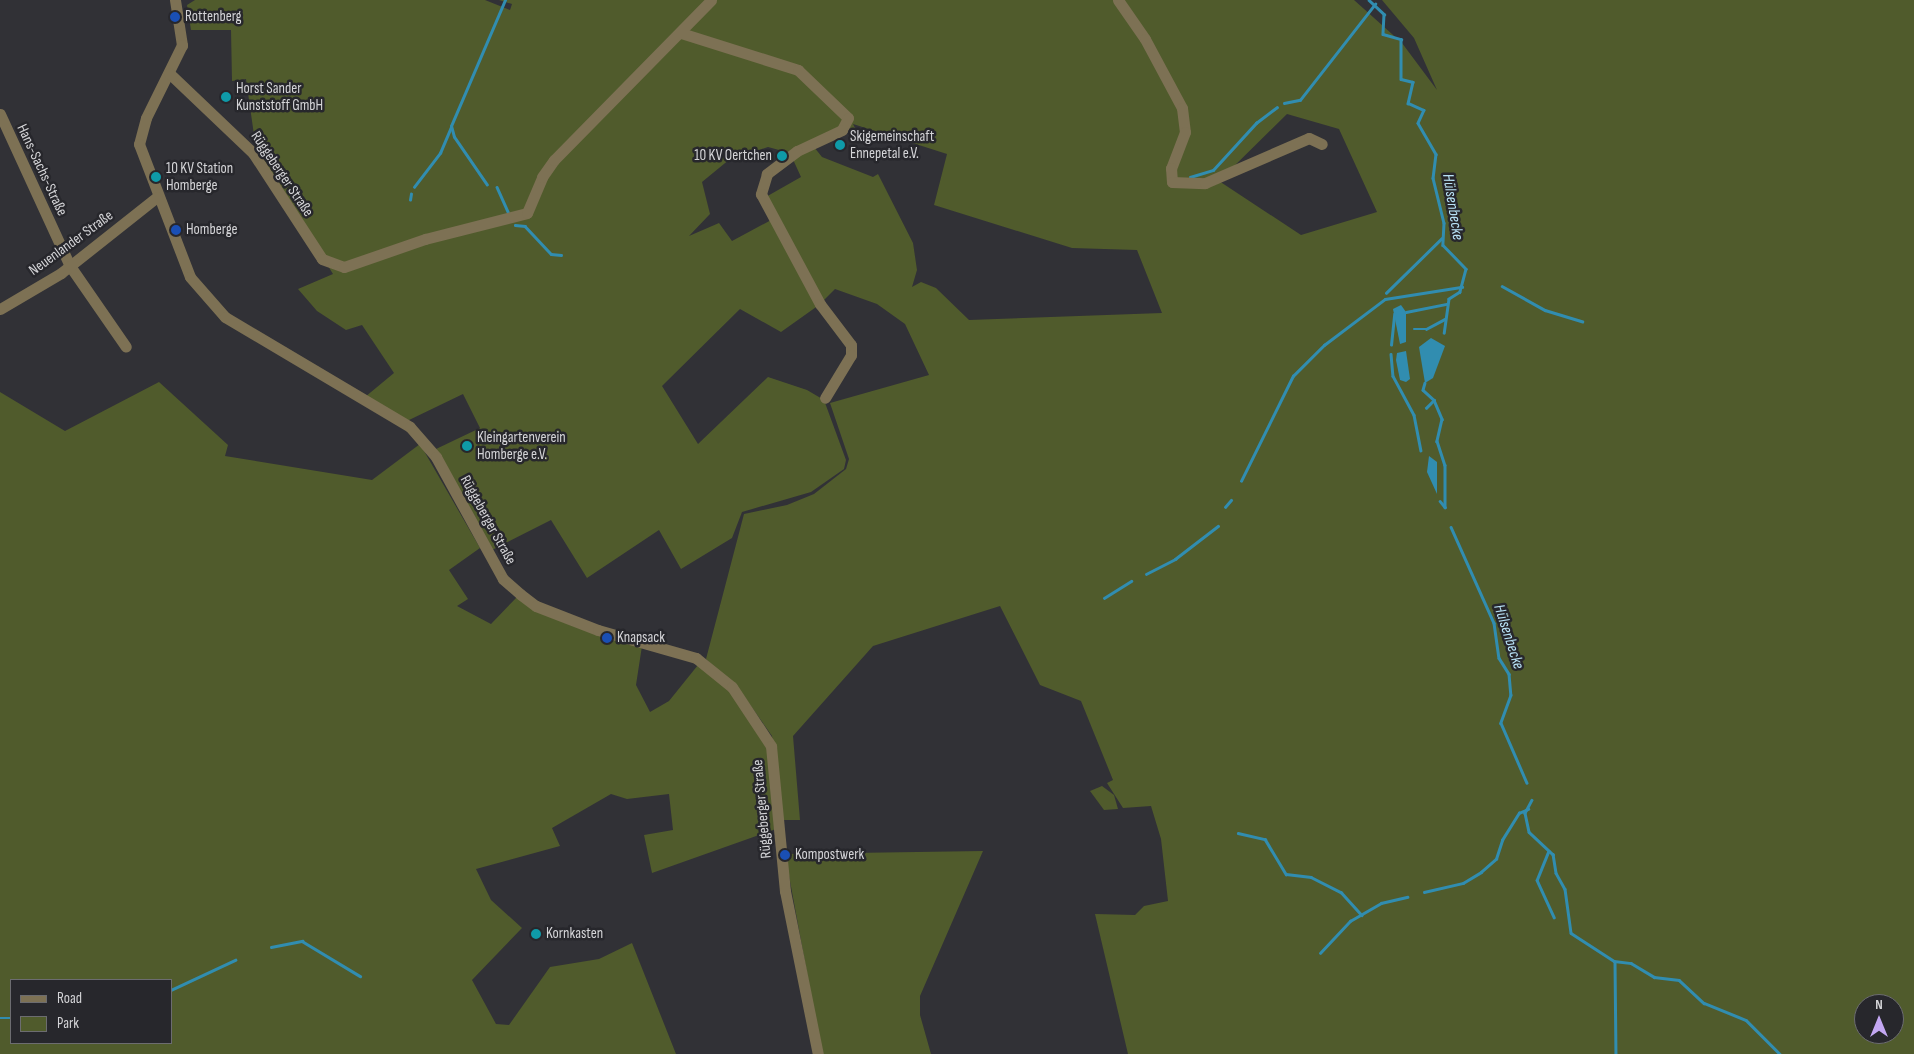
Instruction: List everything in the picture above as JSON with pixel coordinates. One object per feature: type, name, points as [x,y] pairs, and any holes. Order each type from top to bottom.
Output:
[{"type":"street","name":"Rüggeberger Straße","points":[[175,0],[183,37],[140,138],[142,159],[190,277],[210,304],[235,324],[410,428],[436,457],[486,552],[520,594],[536,606],[598,630],[696,658],[732,687],[771,746],[785,891],[818,1054]]},
{"type":"street","name":"Rüggeberger Straße","points":[[169,73],[238,134],[322,259],[344,267],[425,239],[527,213],[554,160],[681,33],[711,0]]},
{"type":"street","points":[[1118,0],[1145,39],[1182,108],[1185,132],[1171,168],[1172,182],[1205,183],[1309,138],[1322,144]]},
{"type":"street","points":[[681,33],[798,70],[848,118],[842,130],[797,151],[767,174],[761,194],[820,304],[851,345],[851,355],[825,398]]},
{"type":"street","name":"Hans-Sachs-Straße","points":[[0,114],[70,266],[126,347]]},
{"type":"street","name":"Neuenlander Straße","points":[[0,309],[70,266],[157,197]]},
{"type":"green space","points":[[195,0],[485,0],[510,10],[512,4],[499,0],[1354,0],[1402,43],[1437,90],[1414,38],[1382,0],[1914,0],[1914,1054],[1128,1054],[1095,914],[1135,915],[1144,906],[1168,901],[1161,839],[1151,806],[1123,808],[1107,783],[1113,780],[1081,701],[1040,685],[1000,606],[873,646],[793,736],[800,820],[782,820],[772,736],[746,699],[706,659],[744,514],[787,505],[814,494],[846,469],[849,459],[830,403],[929,375],[905,324],[877,304],[835,289],[822,302],[764,198],[801,177],[790,153],[768,147],[730,159],[702,182],[710,214],[689,236],[719,223],[732,241],[773,219],[819,305],[781,332],[740,309],[662,386],[698,444],[768,377],[807,390],[824,400],[846,460],[844,469],[811,492],[742,512],[732,538],[681,569],[659,530],[587,578],[551,520],[490,551],[436,449],[480,428],[463,394],[407,421],[365,397],[394,373],[362,325],[346,330],[317,311],[298,289],[333,274],[256,149],[246,79],[232,81],[231,30],[191,30],[187,5]],"holes":[[[1287,114],[1339,129],[1377,212],[1301,235],[1219,181]],[[853,124],[947,154],[934,205],[1072,248],[1137,250],[1162,313],[969,320],[936,288],[921,282],[912,287],[917,270],[913,243],[878,174],[873,177],[822,157],[810,142],[843,125],[857,132]]]},
{"type":"green space","points":[[159,382],[228,445],[225,456],[372,480],[420,444],[480,548],[449,570],[468,599],[457,606],[491,624],[517,597],[642,646],[636,685],[650,712],[669,701],[698,665],[715,675],[743,706],[768,749],[776,829],[652,873],[644,835],[673,830],[669,794],[627,799],[611,794],[552,828],[560,846],[476,869],[491,900],[522,928],[472,980],[496,1024],[509,1025],[550,967],[599,959],[632,943],[676,1054],[0,1054],[0,392],[65,431]]},
{"type":"green space","points":[[1102,786],[1114,795],[1118,809],[1104,810],[1090,791]]},
{"type":"green space","points":[[983,851],[920,996],[920,1015],[931,1054],[822,1054],[785,854]]},
{"type":"water","points":[[1401,305],[1406,312],[1406,342],[1400,344],[1393,309]]},
{"type":"water","points":[[1431,338],[1445,346],[1433,378],[1425,383],[1419,347]]},
{"type":"water","points":[[1406,351],[1410,379],[1406,382],[1400,380],[1396,360],[1397,353]]},
{"type":"water","points":[[1429,456],[1437,462],[1437,494],[1427,472]]},
{"type":"waterway","points":[[487,185],[454,137],[451,126],[505,0]]},
{"type":"waterway","name":"Hülsenbecke","points":[[1369,0],[1384,14],[1383,34],[1401,39],[1401,79],[1413,82],[1408,103],[1424,110],[1418,123],[1436,154],[1433,178],[1444,223],[1443,245],[1466,269],[1460,292],[1449,299],[1444,333]]},
{"type":"waterway","points":[[1284,103],[1300,100],[1375,4]]},
{"type":"waterway","points":[[1190,177],[1213,170],[1256,123],[1277,107]]},
{"type":"waterway","points":[[414,187],[440,153],[451,127]]},
{"type":"waterway","points":[[497,187],[508,212]]},
{"type":"waterway","points":[[410,200],[411,194]]},
{"type":"waterway","points":[[515,225],[525,226],[551,254],[561,255]]},
{"type":"waterway","points":[[1386,293],[1442,238]]},
{"type":"waterway","points":[[1502,286],[1545,310],[1582,321]]},
{"type":"waterway","points":[[1241,481],[1293,376],[1324,345],[1385,299],[1462,287]]},
{"type":"waterway","points":[[1406,312],[1446,304]]},
{"type":"waterway","points":[[1391,345],[1394,314]]},
{"type":"waterway","points":[[1414,329],[1426,329],[1445,319]]},
{"type":"waterway","points":[[1391,354],[1393,376],[1414,415],[1421,450]]},
{"type":"waterway","name":"Hülsenbecke","points":[[1425,383],[1423,390],[1434,400],[1442,419],[1437,441],[1445,465],[1445,507]]},
{"type":"waterway","points":[[1426,408],[1434,400]]},
{"type":"waterway","points":[[1225,507],[1231,500]]},
{"type":"waterway","name":"Hülsenbecke","points":[[1440,501],[1445,507]]},
{"type":"waterway","points":[[1146,574],[1175,559],[1218,526]]},
{"type":"waterway","name":"Hülsenbecke","points":[[1451,527],[1494,623],[1499,658],[1509,674],[1511,695],[1501,723],[1527,783]]},
{"type":"waterway","points":[[1104,598],[1131,581]]},
{"type":"waterway","name":"Hülsenbecke","points":[[1532,800],[1525,813],[1529,832],[1553,854],[1556,873],[1565,889],[1571,933],[1614,961],[1631,963],[1654,977],[1679,980],[1704,1003],[1746,1020],[1780,1054]]},
{"type":"waterway","points":[[1424,892],[1463,883],[1481,872],[1496,859],[1502,840],[1519,813],[1528,809]]},
{"type":"waterway","points":[[1238,833],[1265,839],[1286,874],[1311,877],[1341,892],[1362,915]]},
{"type":"waterway","points":[[1549,851],[1537,880],[1554,917]]},
{"type":"waterway","points":[[1320,953],[1350,921],[1381,903],[1407,897]]},
{"type":"waterway","points":[[271,947],[302,941],[360,976]]},
{"type":"waterway","points":[[172,990],[235,960]]},
{"type":"waterway","points":[[1615,962],[1616,1054]]},
{"type":"waterway","points":[[0,1018],[10,1018]]},
{"type":"place","name":"Rottenberg","points":[[175,17]]},
{"type":"place","name":"Horst Sander Kunststoff GmbH","points":[[226,97]]},
{"type":"place","name":"Skigemeinschaft Ennepetal e.V.","points":[[840,145]]},
{"type":"place","name":"10 KV Oertchen","points":[[782,156]]},
{"type":"place","name":"10 KV Station Homberge","points":[[156,177]]},
{"type":"place","name":"Homberge","points":[[176,230]]},
{"type":"place","name":"Kleingartenverein Homberge e.V.","points":[[467,446]]},
{"type":"place","name":"Knapsack","points":[[607,638]]},
{"type":"place","name":"Kompostwerk","points":[[785,855]]},
{"type":"place","name":"Kornkasten","points":[[536,934]]}]
